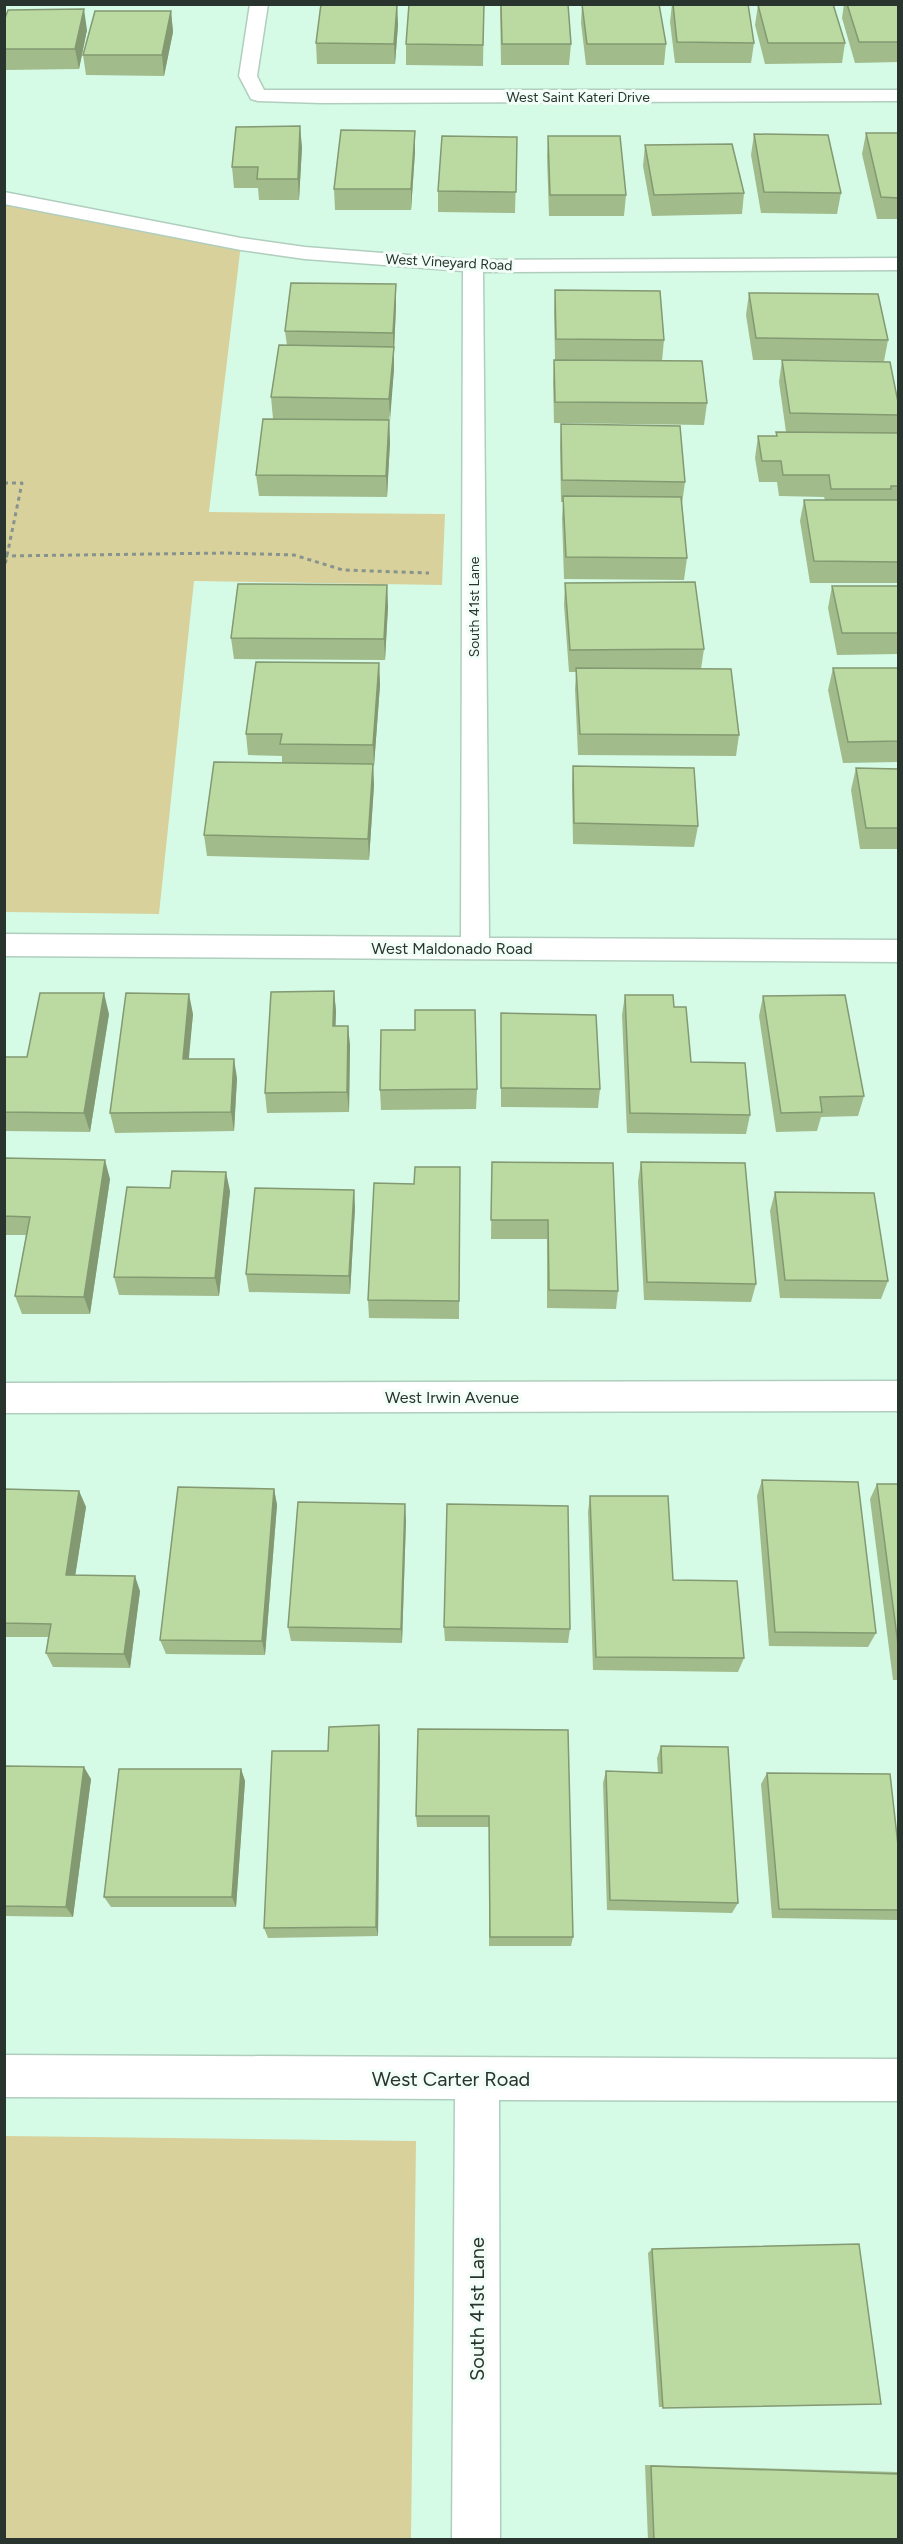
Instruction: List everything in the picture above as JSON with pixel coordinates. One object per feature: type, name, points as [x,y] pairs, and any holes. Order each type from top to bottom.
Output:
[{"type":"street","name":"West Saint Kateri Drive","points":[[259,4],[248,76],[258,95],[321,97],[898,96]]},
{"type":"street","name":"West Vineyard Road","points":[[4,198],[241,244],[305,253],[473,266],[898,264]]},
{"type":"street","name":"South 41st Lane","points":[[473,266],[475,948]]},
{"type":"street","name":"West Maldonado Road","points":[[4,945],[898,951]]},
{"type":"street","name":"West Irwin Avenue","points":[[4,1398],[898,1396]]},
{"type":"street","name":"West Carter Road","points":[[4,2076],[898,2080]]},
{"type":"street","name":"South 41st Lane","points":[[476,2540],[477,2079]]},
{"type":"path","points":[[4,483],[22,483],[4,570]]},
{"type":"path","points":[[6,556],[226,553],[294,555],[344,570],[442,574],[474,572]]},
{"type":"shaded area","points":[[5,5],[898,5],[898,2539],[5,2539]]},
{"type":"shaded area","points":[[5,198],[241,244],[209,512],[445,514],[442,585],[194,581],[159,914],[5,912]]},
{"type":"shaded area","points":[[5,2136],[416,2141],[411,2539],[5,2539]]},
{"type":"building","points":[[321,4],[397,5],[394,44],[316,43]]},
{"type":"building","points":[[409,4],[484,4],[483,45],[406,44]]},
{"type":"building","points":[[501,4],[568,4],[571,44],[502,44]]},
{"type":"building","points":[[582,4],[659,4],[666,44],[587,44]]},
{"type":"building","points":[[673,4],[748,4],[754,43],[677,42]]},
{"type":"building","points":[[833,4],[845,43],[768,43],[758,5]]},
{"type":"building","points":[[847,4],[898,4],[898,42],[859,42]]},
{"type":"building","points":[[84,9],[75,49],[4,49],[4,21],[8,10]]},
{"type":"building","points":[[95,11],[171,11],[162,55],[83,55]]},
{"type":"building","points":[[300,126],[298,179],[257,179],[258,167],[232,167],[236,127]]},
{"type":"building","points":[[341,130],[415,131],[411,189],[334,189]]},
{"type":"building","points":[[866,133],[898,133],[898,198],[881,197]]},
{"type":"building","points":[[754,134],[828,135],[841,193],[764,192]]},
{"type":"building","points":[[442,136],[517,137],[516,192],[438,191]]},
{"type":"building","points":[[548,136],[620,136],[626,195],[550,195]]},
{"type":"building","points":[[732,144],[744,193],[654,195],[645,145]]},
{"type":"building","points":[[291,283],[396,284],[393,333],[285,331]]},
{"type":"building","points":[[555,290],[660,291],[664,340],[556,339]]},
{"type":"building","points":[[749,293],[878,294],[888,340],[756,338]]},
{"type":"building","points":[[279,345],[394,347],[389,399],[271,397]]},
{"type":"building","points":[[554,360],[702,361],[707,403],[555,402]]},
{"type":"building","points":[[782,360],[890,362],[898,402],[898,415],[790,413]]},
{"type":"building","points":[[263,419],[389,420],[386,476],[256,475]]},
{"type":"building","points":[[561,424],[680,426],[685,482],[562,480]]},
{"type":"building","points":[[776,432],[898,433],[898,486],[891,486],[891,489],[831,489],[829,475],[783,475],[781,461],[762,461],[758,436],[777,436]]},
{"type":"building","points":[[563,496],[681,497],[687,558],[566,557]]},
{"type":"building","points":[[804,500],[898,500],[898,562],[814,561]]},
{"type":"building","points":[[695,582],[704,649],[570,650],[565,583]]},
{"type":"building","points":[[238,584],[387,585],[384,639],[231,638]]},
{"type":"building","points":[[832,586],[898,586],[898,633],[842,633]]},
{"type":"building","points":[[256,662],[379,663],[373,745],[280,744],[282,734],[246,734]]},
{"type":"building","points":[[576,668],[731,669],[739,735],[580,734]]},
{"type":"building","points":[[833,668],[898,668],[898,741],[848,742]]},
{"type":"building","points":[[214,762],[373,764],[368,839],[204,835]]},
{"type":"building","points":[[573,766],[694,768],[698,826],[574,823]]},
{"type":"building","points":[[856,768],[898,769],[898,828],[866,828]]},
{"type":"building","points":[[334,991],[333,1026],[348,1026],[347,1092],[265,1093],[271,992]]},
{"type":"building","points":[[40,993],[104,993],[84,1113],[4,1112],[4,1057],[27,1057]]},
{"type":"building","points":[[126,993],[189,994],[183,1059],[234,1059],[231,1112],[110,1113]]},
{"type":"building","points":[[625,995],[673,995],[674,1007],[686,1007],[691,1062],[745,1063],[750,1115],[630,1113]]},
{"type":"building","points":[[845,995],[864,1096],[820,1097],[822,1112],[781,1113],[763,996]]},
{"type":"building","points":[[415,1010],[475,1010],[477,1089],[380,1090],[381,1030],[415,1030]]},
{"type":"building","points":[[501,1013],[596,1015],[600,1089],[501,1088]]},
{"type":"building","points":[[4,1158],[105,1160],[84,1297],[15,1296],[30,1217],[4,1216]]},
{"type":"building","points":[[492,1162],[613,1163],[618,1291],[549,1290],[548,1220],[491,1220]]},
{"type":"building","points":[[641,1162],[745,1163],[756,1284],[647,1282]]},
{"type":"building","points":[[415,1167],[460,1167],[459,1301],[368,1300],[374,1183],[414,1184]]},
{"type":"building","points":[[172,1171],[226,1172],[215,1278],[114,1277],[127,1187],[170,1188]]},
{"type":"building","points":[[255,1188],[354,1190],[349,1276],[246,1274]]},
{"type":"building","points":[[775,1192],[874,1193],[888,1281],[785,1280]]},
{"type":"building","points":[[762,1480],[858,1482],[876,1633],[775,1632]]},
{"type":"building","points":[[877,1484],[898,1484],[898,1644]]},
{"type":"building","points":[[178,1487],[274,1489],[262,1641],[160,1640]]},
{"type":"building","points":[[5,1489],[79,1491],[66,1575],[135,1576],[124,1654],[46,1653],[51,1624],[4,1623]]},
{"type":"building","points":[[590,1496],[668,1496],[673,1580],[737,1581],[744,1658],[596,1657]]},
{"type":"building","points":[[298,1502],[405,1504],[401,1629],[288,1627]]},
{"type":"building","points":[[447,1504],[568,1506],[570,1629],[444,1627]]},
{"type":"building","points":[[379,1725],[376,1927],[264,1928],[272,1751],[328,1751],[329,1727]]},
{"type":"building","points":[[418,1729],[568,1730],[573,1937],[490,1937],[489,1816],[416,1816]]},
{"type":"building","points":[[661,1746],[728,1747],[738,1903],[610,1900],[606,1771],[662,1773]]},
{"type":"building","points":[[4,1766],[84,1767],[66,1907],[4,1906]]},
{"type":"building","points":[[119,1769],[241,1769],[232,1897],[104,1897]]},
{"type":"building","points":[[767,1773],[890,1774],[898,1845],[898,1910],[779,1909]]},
{"type":"building","points":[[859,2244],[881,2404],[663,2408],[652,2249]]},
{"type":"building","points":[[651,2466],[898,2474],[898,2540],[654,2540]]}]
